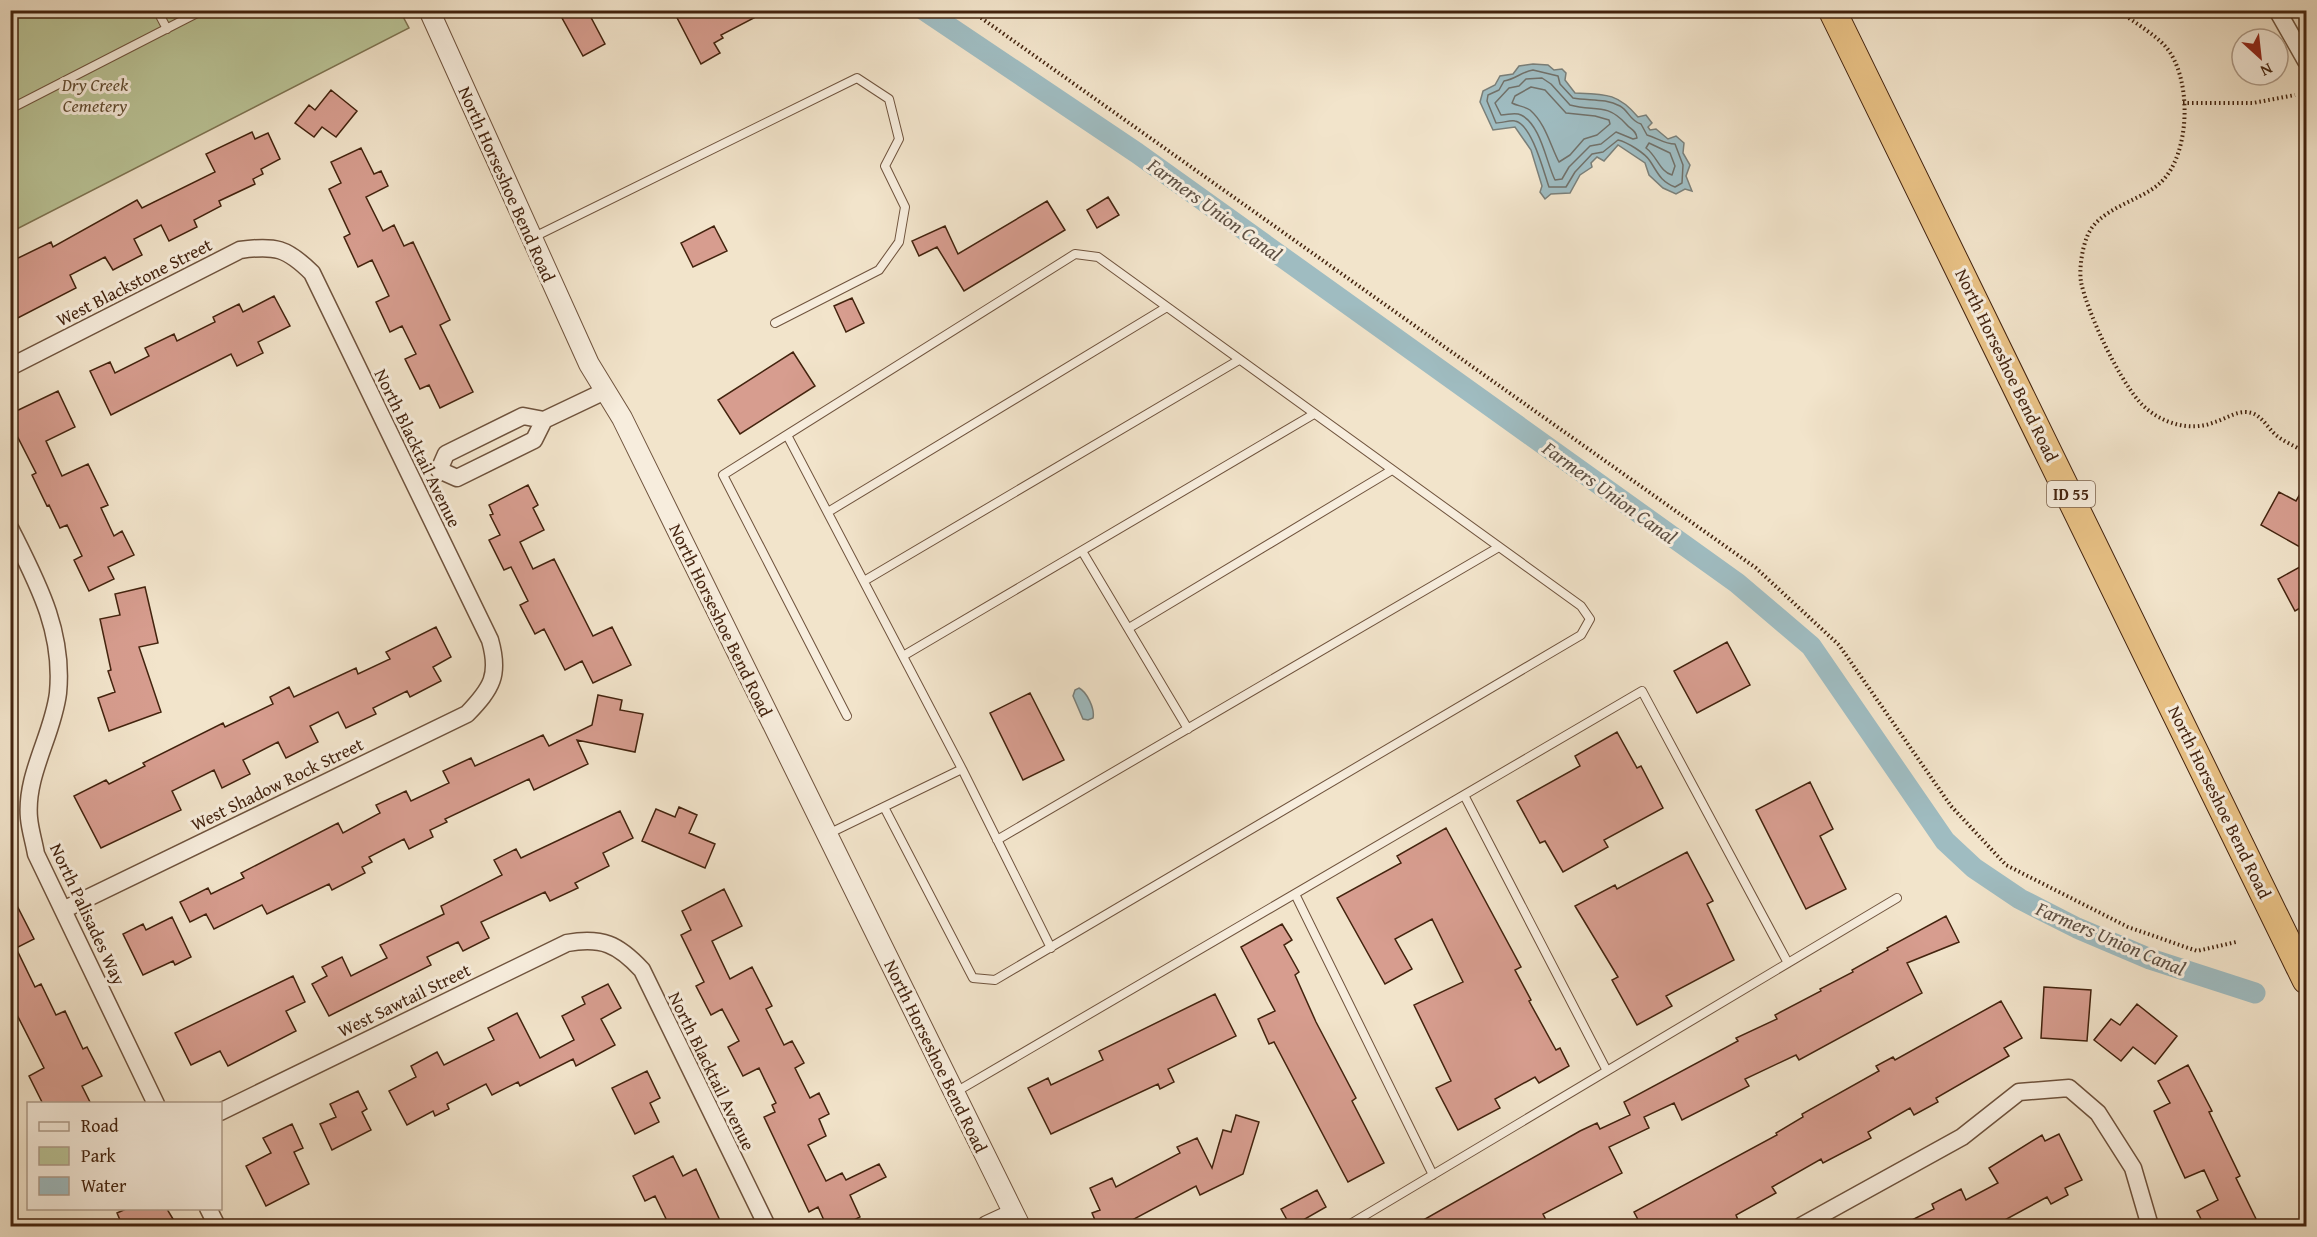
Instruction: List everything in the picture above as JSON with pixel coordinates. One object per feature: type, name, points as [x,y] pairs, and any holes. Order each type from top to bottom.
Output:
[{"type":"highway","name":"North Horseshoe Bend Road","points":[[1832,10],[2307,980]]},
{"type":"street","name":"North Horseshoe Bend Road","points":[[429,10],[589,364],[622,418],[1016,1220]]},
{"type":"street","points":[[2277,10],[2307,61]]},
{"type":"street","name":"West Blackstone Street","points":[[10,367],[240,250],[280,249]]},
{"type":"street","name":"North Blacktail Avenue","points":[[280,249],[298,260],[312,273],[490,640],[496,659],[494,679]]},
{"type":"street","points":[[414,482],[439,470],[446,454],[523,416],[543,420],[605,390]]},
{"type":"street","points":[[439,470],[457,478],[534,440],[543,420]]},
{"type":"street","name":"North Palisades Way","points":[[10,528],[44,596],[56,635],[59,663],[58,695],[31,789],[28,817],[36,854],[155,1102]]},
{"type":"street","name":"West Shadow Rock Street","points":[[63,910],[467,714],[483,697],[494,679]]},
{"type":"street","name":"West Sawtail Street","points":[[222,1111],[567,943],[588,939],[609,944]]},
{"type":"street","name":"North Blacktail Avenue","points":[[609,944],[628,955],[642,970],[767,1227]]},
{"type":"street","points":[[1801,1227],[1962,1137],[2019,1092],[2069,1088],[2098,1113],[2133,1168],[2150,1227]]},
{"type":"street","points":[[208,1210],[216,1227]]},
{"type":"street","points":[[987,1227],[1016,1220]]},
{"type":"lane","points":[[157,10],[167,29]]},
{"type":"lane","points":[[10,109],[203,10]]},
{"type":"lane","points":[[532,238],[857,78],[889,99],[899,139],[885,166],[904,207],[899,242],[879,270],[775,323]]},
{"type":"lane","points":[[847,716],[723,475],[1075,254],[1098,257],[1581,606],[1590,619],[1581,635],[995,981],[973,978],[884,807]]},
{"type":"lane","points":[[828,512],[1167,308]]},
{"type":"lane","points":[[864,581],[1239,360]]},
{"type":"lane","points":[[903,656],[1314,414]]},
{"type":"lane","points":[[788,435],[962,769],[1050,948]]},
{"type":"lane","points":[[1129,628],[1392,470]]},
{"type":"lane","points":[[997,840],[1499,547]]},
{"type":"lane","points":[[1082,551],[1188,729]]},
{"type":"lane","points":[[954,1093],[1642,691],[1788,963]]},
{"type":"lane","points":[[828,835],[962,769]]},
{"type":"lane","points":[[1464,795],[1606,1071]]},
{"type":"lane","points":[[1294,894],[1433,1175]]},
{"type":"lane","points":[[1347,1227],[1898,898]]},
{"type":"path","points":[[970,10],[1756,568],[1839,645],[1951,806],[2006,866],[2128,927],[2197,951],[2236,942]]},
{"type":"path","points":[[2118,10],[2166,47],[2180,78],[2183,103],[2180,154],[2173,168],[2160,183],[2141,197],[2098,221],[2087,235],[2081,279],[2087,303],[2128,387],[2139,402],[2154,414],[2182,426],[2200,427],[2246,412],[2261,417],[2278,437],[2307,454]]},
{"type":"path","points":[[2183,103],[2253,103],[2295,94]]},
{"type":"green space","name":"Dry Creek Cemetery","points":[[11,11],[400,11],[409,28],[11,232]]},
{"type":"water","points":[[1548,65],[1554,70],[1562,69],[1566,73],[1565,80],[1575,93],[1610,96],[1624,103],[1638,117],[1646,115],[1652,123],[1648,127],[1650,130],[1656,129],[1668,139],[1676,136],[1684,143],[1683,153],[1690,165],[1686,176],[1692,191],[1685,189],[1676,194],[1663,188],[1649,175],[1645,163],[1618,145],[1604,161],[1597,157],[1591,163],[1592,167],[1580,175],[1570,193],[1551,194],[1545,199],[1540,192],[1542,186],[1531,150],[1515,127],[1493,130],[1480,102],[1483,91],[1495,85],[1500,76],[1513,74],[1519,66]]},
{"type":"water","points":[[1079,688],[1085,693],[1092,706],[1093,718],[1088,720],[1083,719],[1073,696],[1075,690]]},
{"type":"building","points":[[576,10],[587,10],[605,44],[583,56],[562,18]]},
{"type":"building","points":[[673,10],[769,10],[721,35],[723,38],[714,43],[720,53],[701,64]]},
{"type":"building","points":[[331,90],[357,111],[336,137],[322,127],[314,137],[295,123],[309,105],[315,110]]},
{"type":"building","points":[[252,132],[255,139],[268,133],[280,159],[261,169],[263,174],[253,179],[255,184],[219,201],[221,206],[194,220],[197,227],[169,241],[161,225],[134,239],[142,255],[113,270],[105,257],[70,275],[76,288],[10,322],[10,262],[51,242],[53,247],[137,200],[142,208],[215,172],[206,154]]},
{"type":"building","points":[[361,148],[374,174],[381,171],[388,186],[366,197],[383,231],[394,225],[404,246],[413,242],[450,320],[440,325],[473,392],[440,408],[429,385],[420,389],[405,359],[416,354],[402,326],[390,332],[376,302],[389,296],[372,260],[358,267],[344,237],[350,234],[329,189],[341,183],[331,162]]},
{"type":"building","points":[[1108,197],[1119,215],[1097,228],[1087,210]]},
{"type":"building","points":[[1047,201],[1065,230],[964,291],[937,247],[919,256],[912,241],[945,226],[958,254]]},
{"type":"building","points":[[714,226],[727,251],[693,267],[681,243]]},
{"type":"building","points":[[274,296],[290,326],[258,342],[263,353],[237,366],[231,354],[111,415],[90,371],[110,362],[115,373],[149,356],[145,348],[174,334],[177,341],[215,322],[213,317],[239,304],[243,312]]},
{"type":"building","points":[[852,298],[864,323],[846,332],[834,306]]},
{"type":"building","points":[[793,352],[815,386],[740,434],[718,400]]},
{"type":"building","points":[[58,391],[75,427],[46,441],[62,476],[88,464],[108,505],[101,508],[114,536],[122,531],[134,555],[108,567],[114,579],[89,591],[74,560],[82,556],[67,525],[60,528],[49,505],[47,506],[32,475],[36,473],[10,422],[10,414]]},
{"type":"building","points":[[2307,482],[2307,551],[2261,525],[2279,492],[2296,501]]},
{"type":"building","points":[[528,485],[538,505],[533,508],[544,530],[520,542],[533,569],[554,559],[593,636],[612,627],[631,665],[593,683],[582,661],[565,670],[544,629],[535,634],[520,605],[528,601],[511,567],[504,570],[489,540],[500,535],[490,515],[493,514],[489,505]]},
{"type":"building","points":[[2307,563],[2307,604],[2295,611],[2278,579]]},
{"type":"building","points":[[145,587],[158,643],[139,647],[161,712],[109,731],[98,698],[115,692],[108,671],[111,670],[100,619],[120,615],[115,594]]},
{"type":"building","points":[[436,627],[451,657],[433,667],[441,681],[410,697],[407,691],[373,708],[376,714],[346,728],[338,712],[310,726],[318,742],[286,758],[278,742],[243,760],[250,774],[222,788],[214,770],[172,791],[181,810],[101,848],[74,796],[106,780],[109,784],[145,766],[143,763],[223,723],[225,727],[273,704],[270,697],[289,687],[294,697],[356,668],[358,674],[390,659],[386,652]]},
{"type":"building","points":[[1727,642],[1750,685],[1697,713],[1674,671]]},
{"type":"building","points":[[1030,693],[1064,760],[1023,780],[990,713]]},
{"type":"building","points":[[598,695],[622,700],[620,710],[643,714],[635,752],[577,740],[588,764],[534,790],[529,779],[445,819],[447,822],[430,830],[433,837],[409,849],[404,839],[369,857],[372,862],[362,867],[365,873],[332,890],[329,884],[267,914],[262,905],[214,929],[206,914],[190,922],[180,902],[208,888],[211,894],[244,878],[241,873],[338,823],[343,833],[380,813],[376,805],[406,791],[411,801],[449,783],[443,771],[471,758],[475,766],[543,735],[549,746],[592,725]]},
{"type":"building","points":[[1617,732],[1637,768],[1641,766],[1663,808],[1604,840],[1608,847],[1563,872],[1545,841],[1540,843],[1517,801],[1580,766],[1575,756]]},
{"type":"building","points":[[1810,782],[1833,829],[1820,836],[1846,889],[1806,909],[1756,810]]},
{"type":"building","points":[[679,807],[697,815],[689,833],[715,844],[705,868],[642,841],[656,809],[675,817]]},
{"type":"building","points":[[620,811],[633,838],[603,853],[609,866],[575,883],[578,888],[550,901],[545,892],[481,922],[489,938],[463,951],[458,942],[427,957],[431,965],[329,1016],[312,984],[327,976],[322,967],[342,957],[351,976],[387,958],[380,945],[444,914],[441,906],[502,875],[494,860],[516,849],[521,858]]},
{"type":"building","points":[[1446,828],[1521,967],[1515,970],[1531,1000],[1529,1001],[1556,1050],[1560,1048],[1569,1066],[1539,1083],[1535,1077],[1495,1099],[1500,1108],[1458,1130],[1436,1088],[1451,1081],[1414,1005],[1463,982],[1432,919],[1395,939],[1412,969],[1385,984],[1337,898],[1401,863],[1397,856]]},
{"type":"building","points":[[1687,852],[1713,901],[1707,904],[1734,960],[1666,996],[1672,1006],[1637,1025],[1612,980],[1618,977],[1575,906],[1615,885],[1617,889]]},
{"type":"building","points":[[724,889],[742,926],[712,941],[730,979],[752,967],[772,1006],[766,1009],[784,1045],[792,1041],[804,1063],[795,1068],[810,1098],[819,1093],[829,1114],[819,1119],[826,1136],[808,1145],[826,1181],[842,1173],[846,1180],[879,1164],[886,1177],[850,1195],[860,1217],[840,1227],[827,1227],[818,1207],[809,1212],[764,1117],[775,1112],[772,1105],[776,1103],[759,1068],[743,1076],[728,1047],[739,1041],[722,1009],[711,1015],[696,986],[704,982],[681,935],[691,930],[682,911]]},
{"type":"building","points":[[10,892],[34,939],[16,948],[35,987],[41,984],[56,1015],[65,1011],[83,1049],[87,1047],[102,1076],[82,1086],[90,1102],[42,1102],[29,1076],[44,1068],[10,1001]]},
{"type":"building","points":[[1946,916],[1959,942],[1907,963],[1922,993],[1799,1060],[1796,1055],[1745,1079],[1749,1086],[1682,1120],[1674,1103],[1644,1117],[1649,1128],[1609,1147],[1622,1173],[1543,1214],[1546,1220],[1533,1227],[1411,1227],[1580,1131],[1597,1123],[1600,1129],[1630,1115],[1624,1102],[1738,1041],[1736,1038],[1777,1019],[1775,1015],[1821,991],[1820,989],[1888,950],[1887,948]]},
{"type":"building","points":[[172,917],[191,957],[175,965],[173,961],[143,975],[123,934],[143,924],[146,930]]},
{"type":"building","points":[[1282,924],[1292,940],[1284,945],[1299,972],[1295,975],[1316,1022],[1356,1098],[1352,1101],[1384,1163],[1348,1182],[1274,1042],[1269,1044],[1258,1019],[1275,1011],[1241,947]]},
{"type":"building","points":[[293,976],[305,1002],[286,1011],[296,1031],[228,1066],[220,1051],[191,1065],[175,1033]]},
{"type":"building","points":[[608,984],[621,1008],[601,1019],[615,1045],[576,1066],[573,1059],[520,1086],[518,1082],[492,1095],[486,1084],[447,1104],[449,1109],[435,1116],[433,1111],[407,1125],[389,1091],[416,1077],[411,1066],[437,1052],[444,1065],[494,1040],[488,1028],[517,1013],[540,1058],[574,1040],[562,1016],[585,1004],[582,997]]},
{"type":"building","points":[[2044,987],[2091,990],[2087,1041],[2041,1038]]},
{"type":"building","points":[[1215,994],[1236,1036],[1168,1069],[1174,1082],[1160,1089],[1158,1084],[1051,1134],[1028,1088],[1048,1078],[1051,1085],[1103,1060],[1099,1051]]},
{"type":"building","points":[[2001,1001],[2022,1038],[2004,1048],[2009,1056],[1936,1098],[1938,1102],[1914,1115],[1910,1108],[1868,1132],[1871,1138],[1823,1163],[1821,1159],[1772,1187],[1776,1193],[1736,1215],[1738,1220],[1726,1227],[1642,1227],[1634,1212],[1777,1135],[1776,1133],[1803,1117],[1802,1114],[1879,1071],[1876,1066],[1893,1057],[1895,1060]]},
{"type":"building","points":[[2137,1004],[2177,1036],[2155,1064],[2133,1047],[2121,1061],[2094,1040],[2111,1019],[2120,1025]]},
{"type":"building","points":[[2188,1065],[2212,1111],[2209,1112],[2240,1176],[2236,1178],[2260,1227],[2205,1227],[2197,1211],[2218,1200],[2204,1170],[2185,1178],[2154,1111],[2170,1103],[2158,1081]]},
{"type":"building","points":[[647,1071],[660,1098],[650,1103],[659,1122],[635,1134],[612,1088]]},
{"type":"building","points":[[358,1091],[367,1109],[362,1112],[371,1130],[332,1150],[320,1124],[336,1117],[330,1104]]},
{"type":"building","points":[[1236,1115],[1259,1122],[1243,1174],[1200,1195],[1196,1186],[1132,1220],[1135,1227],[1098,1227],[1092,1213],[1100,1210],[1090,1188],[1112,1178],[1116,1187],[1180,1153],[1177,1147],[1197,1138],[1212,1168],[1223,1130],[1231,1132]]},
{"type":"building","points":[[292,1124],[303,1148],[294,1152],[309,1184],[266,1206],[246,1166],[271,1153],[263,1138]]},
{"type":"building","points":[[2059,1134],[2082,1180],[2065,1188],[2068,1195],[2051,1204],[2047,1197],[1992,1227],[1898,1227],[1934,1209],[1932,1204],[1961,1189],[1966,1200],[1998,1183],[1989,1168],[2042,1135],[2045,1141]]},
{"type":"building","points":[[673,1156],[683,1176],[696,1169],[723,1227],[670,1227],[655,1196],[645,1201],[633,1176]]},
{"type":"building","points":[[1317,1190],[1326,1207],[1291,1227],[1281,1209]]},
{"type":"building","points":[[124,1210],[168,1210],[173,1219],[158,1227],[123,1227],[117,1213]]},
{"type":"waterway","name":"Farmers Union Canal","points":[[924,10],[1137,153],[1737,583],[1811,646],[1945,841],[1974,868],[2020,899],[2077,928],[2150,959],[2255,993]]}]
